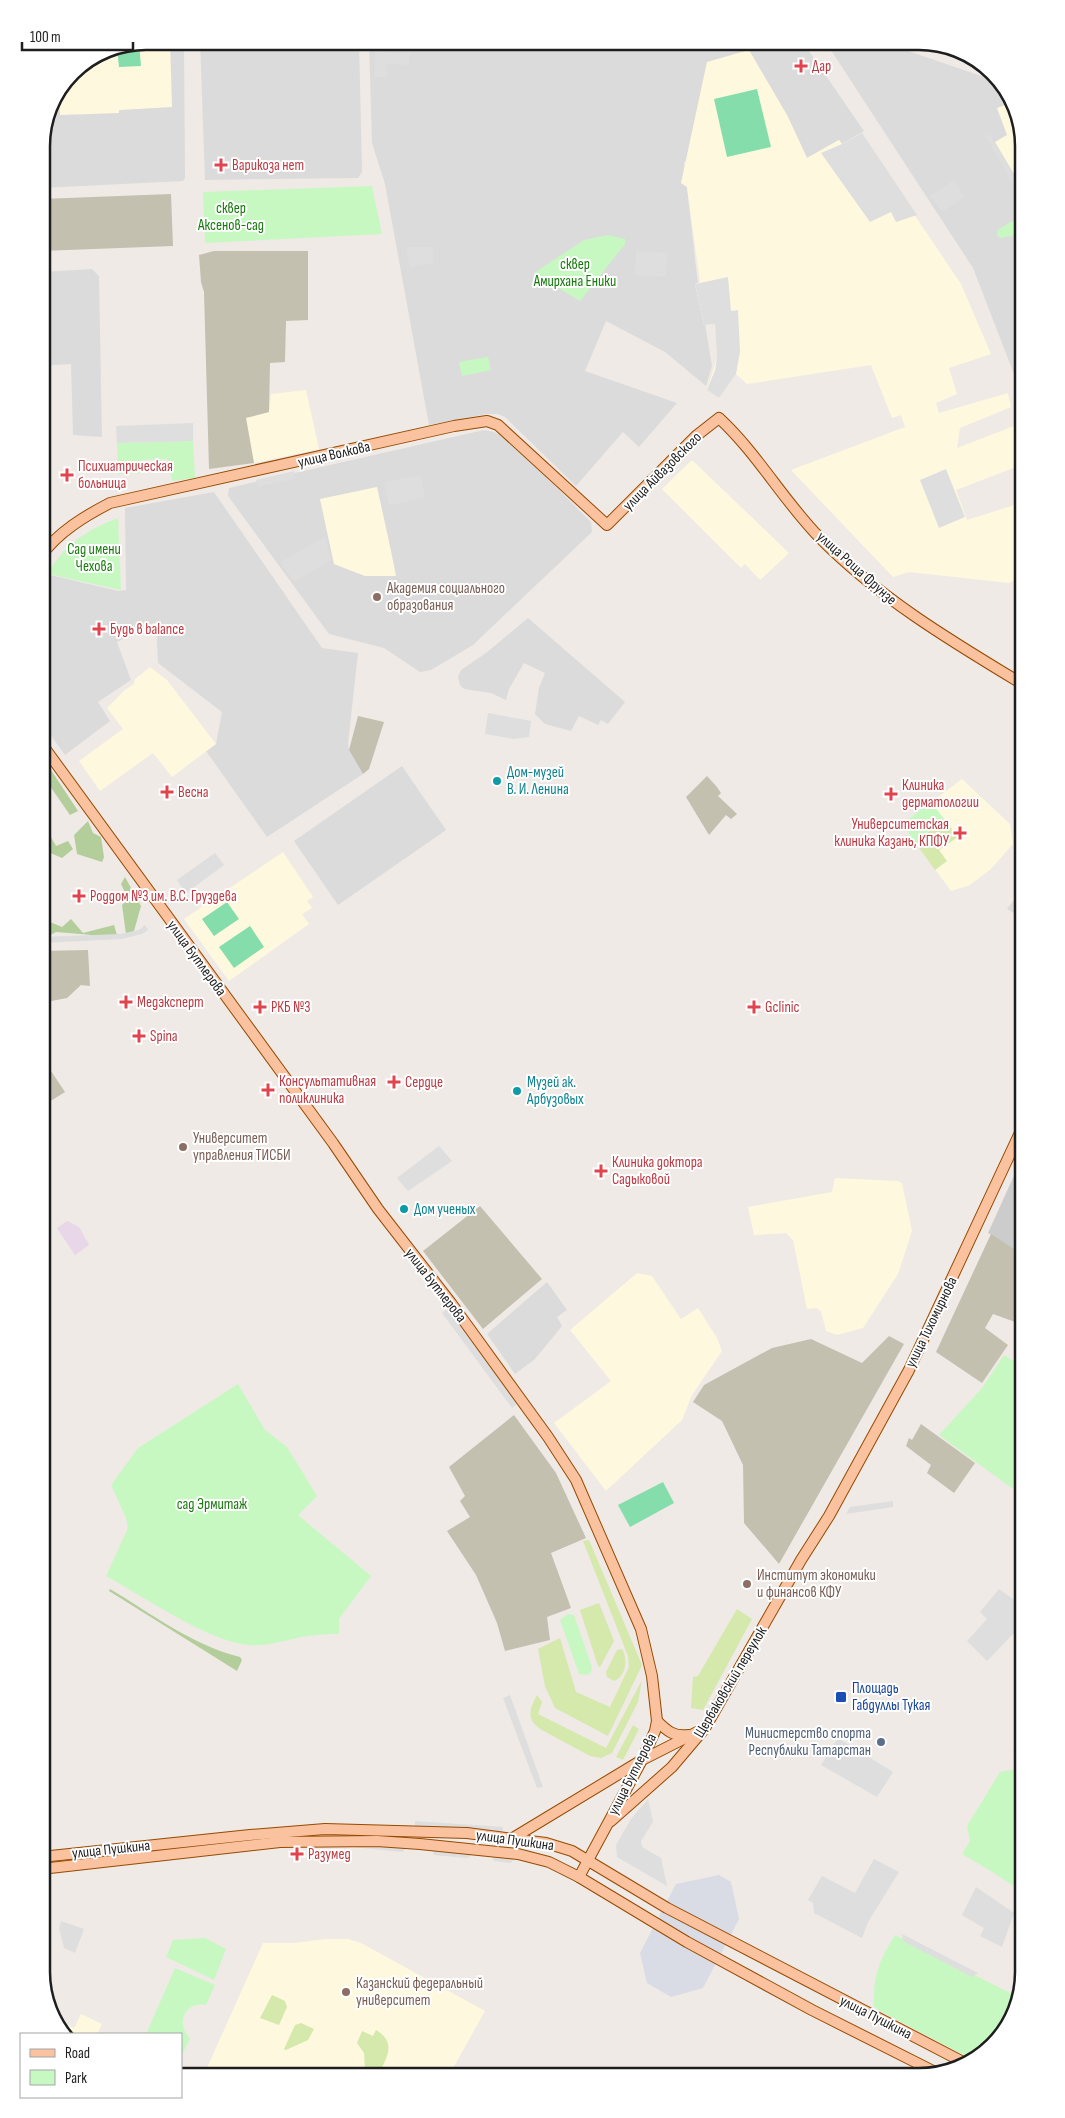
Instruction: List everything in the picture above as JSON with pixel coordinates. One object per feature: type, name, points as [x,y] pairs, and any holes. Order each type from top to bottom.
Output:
[{"type":"main road","name":"улица Айвазовского","points":[[607,525],[696,436],[719,418]]},
{"type":"main road","name":"улица Роща Фрунзе","points":[[719,418],[742,442],[818,536],[858,574],[890,600],[942,636],[1015,680]]},
{"type":"main road","name":"улица Волкова","points":[[50,545],[71,526],[110,503],[454,426],[488,421],[498,425],[607,525]]},
{"type":"main road","name":"улица Бутлерова","points":[[50,754],[333,1143],[378,1209],[501,1372],[548,1437],[576,1480],[641,1629],[652,1676],[657,1721],[642,1760],[578,1877]]},
{"type":"main road","name":"улица Тихомирнова","points":[[829,1516],[909,1370],[1015,1143]]},
{"type":"main road","name":"Щербаковский переулок","points":[[605,1827],[672,1767],[705,1728],[829,1516]]},
{"type":"main road","points":[[657,1721],[667,1731],[677,1736],[695,1734]]},
{"type":"main road","points":[[513,1838],[642,1760],[705,1728]]},
{"type":"main road","name":"улица Пушкина","points":[[50,1856],[289,1831],[325,1829],[467,1833],[559,1846],[588,1860],[667,1908],[958,2059]]},
{"type":"main road","name":"улица Пушкина","points":[[50,1868],[280,1842],[377,1841],[518,1854],[549,1862],[578,1877],[737,1969],[827,2018],[926,2068]]},
{"type":"shaded area","points":[[146,50],[184,50],[185,178],[183,181],[50,188],[50,140],[53,122],[63,98],[74,83],[93,66],[115,55]]},
{"type":"shaded area","points":[[146,50],[170,50],[172,107],[119,110],[119,113],[60,115],[60,105],[70,88],[83,74],[98,63],[122,53]]},
{"type":"shaded area","points":[[200,50],[359,50],[362,172],[358,178],[205,180]]},
{"type":"shaded area","points":[[369,50],[808,50],[864,131],[842,144],[839,140],[807,158],[787,115],[684,162],[697,276],[712,366],[706,386],[665,352],[606,321],[585,371],[677,403],[639,447],[623,432],[576,486],[505,417],[498,414],[487,414],[429,425],[385,184],[372,143]]},
{"type":"shaded area","points":[[749,50],[787,115],[807,158],[839,140],[842,144],[860,134],[961,284],[991,354],[949,368],[957,394],[936,403],[939,413],[1008,393],[1011,407],[960,428],[957,448],[1015,426],[1015,467],[956,490],[967,520],[1015,505],[1015,580],[1009,583],[909,572],[893,577],[791,470],[905,427],[901,415],[892,418],[871,365],[747,384],[736,374],[719,398],[707,390],[717,358],[715,324],[704,325],[695,284],[700,282],[687,187],[681,183],[707,62]]},
{"type":"shaded area","points":[[831,50],[905,50],[987,78],[1002,98],[1012,122],[1015,140],[1015,377],[973,268]]},
{"type":"shaded area","points":[[375,52],[410,53],[409,65],[387,64],[387,77],[374,77]]},
{"type":"shaded area","points":[[1005,105],[1012,122],[1015,140],[1015,176],[995,142],[1007,135],[997,108]]},
{"type":"shaded area","points":[[862,133],[917,215],[896,222],[891,212],[870,222],[821,153]]},
{"type":"shaded area","points":[[987,134],[991,137],[1015,178],[1015,187],[985,135]]},
{"type":"shaded area","points":[[954,180],[965,197],[942,212],[930,196]]},
{"type":"shaded area","points":[[171,194],[173,246],[50,251],[50,199]]},
{"type":"shaded area","points":[[406,247],[433,247],[433,263],[410,267]]},
{"type":"shaded area","points":[[214,251],[308,251],[308,320],[286,321],[285,362],[270,363],[269,412],[246,418],[254,463],[209,469],[204,292],[201,282],[199,255]]},
{"type":"shaded area","points":[[636,251],[668,253],[666,277],[635,275]]},
{"type":"shaded area","points":[[92,269],[99,276],[102,437],[73,435],[71,364],[50,365],[50,271]]},
{"type":"shaded area","points":[[728,277],[731,311],[738,310],[740,352],[736,374],[719,398],[707,390],[715,370],[717,358],[715,324],[704,325],[695,284]]},
{"type":"shaded area","points":[[306,390],[319,449],[254,463],[246,417],[269,412],[271,394]]},
{"type":"shaded area","points":[[193,423],[193,441],[117,443],[116,426]]},
{"type":"shaded area","points":[[484,430],[507,438],[591,522],[592,532],[473,645],[431,670],[420,672],[384,648],[329,634],[228,496],[229,488]]},
{"type":"shaded area","points":[[692,460],[789,553],[760,580],[745,564],[741,568],[662,489]]},
{"type":"shaded area","points":[[946,469],[965,517],[939,528],[920,480]]},
{"type":"shaded area","points":[[294,471],[295,479],[258,487],[256,480]]},
{"type":"shaded area","points":[[421,475],[425,498],[389,505],[384,482]]},
{"type":"shaded area","points":[[377,487],[396,576],[365,576],[334,564],[320,499]]},
{"type":"shaded area","points":[[214,492],[322,648],[358,653],[348,744],[349,750],[363,774],[267,837],[206,751],[216,744],[222,712],[158,663],[156,622],[117,642],[131,680],[98,702],[110,721],[65,755],[50,734],[50,575],[118,591],[126,590],[125,508]]},
{"type":"shaded area","points":[[325,537],[331,560],[294,582],[280,562]]},
{"type":"shaded area","points":[[528,618],[625,702],[608,724],[601,720],[598,725],[579,716],[571,731],[545,724],[535,714],[539,688],[545,673],[524,663],[509,689],[506,700],[491,693],[464,689],[460,685],[458,677],[461,670],[486,653]]},
{"type":"shaded area","points":[[150,667],[167,680],[216,744],[172,777],[153,753],[100,791],[79,761],[123,729],[107,708],[134,684],[135,679]]},
{"type":"shaded area","points":[[488,713],[531,721],[529,737],[514,739],[485,734]]},
{"type":"shaded area","points":[[358,716],[384,722],[369,769],[363,774],[349,750]]},
{"type":"shaded area","points":[[402,766],[446,830],[338,905],[294,841]]},
{"type":"shaded area","points":[[707,776],[721,793],[718,796],[737,814],[731,819],[726,815],[709,835],[686,797]]},
{"type":"shaded area","name":"Университетская клиника Казань, КПФУ","points":[[962,779],[1010,824],[1013,844],[991,869],[970,885],[951,891],[902,824]]},
{"type":"shaded area","points":[[283,852],[313,897],[307,901],[312,908],[302,914],[309,924],[229,981],[184,919]]},
{"type":"shaded area","points":[[215,853],[224,865],[186,893],[177,880]]},
{"type":"shaded area","points":[[1015,899],[1015,914],[1007,909]]},
{"type":"shaded area","points":[[145,925],[148,930],[142,934],[122,939],[50,943],[50,937],[120,934],[139,930]]},
{"type":"shaded area","points":[[88,950],[90,986],[81,985],[67,998],[50,1001],[50,951]]},
{"type":"shaded area","points":[[50,1070],[65,1092],[50,1101]]},
{"type":"shaded area","points":[[439,1146],[452,1161],[408,1191],[397,1178]]},
{"type":"shaded area","points":[[1015,1173],[1015,1250],[988,1233]]},
{"type":"shaded area","points":[[835,1178],[898,1181],[902,1183],[912,1231],[898,1274],[863,1328],[837,1335],[826,1331],[821,1311],[816,1308],[807,1309],[793,1240],[786,1233],[754,1235],[748,1207],[832,1192]]},
{"type":"shaded area","points":[[480,1206],[542,1279],[483,1329],[423,1251]]},
{"type":"shaded area","points":[[67,1221],[79,1227],[89,1245],[75,1255],[57,1228]]},
{"type":"shaded area","points":[[991,1234],[1015,1249],[1015,1322],[993,1314],[985,1328],[1008,1345],[982,1383],[936,1352]]},
{"type":"shaded area","points":[[637,1273],[652,1276],[681,1319],[698,1308],[717,1338],[722,1351],[692,1395],[682,1420],[606,1491],[554,1423],[611,1381],[570,1330]]},
{"type":"shaded area","points":[[547,1282],[567,1310],[557,1317],[562,1326],[535,1359],[515,1374],[487,1334]]},
{"type":"shaded area","points":[[448,1308],[517,1404],[512,1408],[442,1313]]},
{"type":"shaded area","points":[[889,1336],[904,1344],[779,1564],[744,1523],[743,1465],[722,1421],[693,1402],[704,1385],[772,1348],[811,1339],[862,1363]]},
{"type":"shaded area","points":[[514,1415],[556,1473],[586,1538],[551,1553],[571,1608],[547,1617],[550,1640],[505,1651],[497,1623],[476,1575],[447,1531],[470,1517],[460,1501],[465,1496],[449,1467]]},
{"type":"shaded area","points":[[921,1424],[975,1463],[954,1493],[927,1473],[931,1465],[906,1446],[909,1438],[912,1440]]},
{"type":"shaded area","points":[[893,1501],[893,1507],[846,1514],[850,1507]]},
{"type":"shaded area","points":[[999,1589],[1015,1601],[1015,1632],[987,1661],[967,1641],[987,1619],[980,1612]]},
{"type":"shaded area","points":[[510,1695],[543,1787],[537,1788],[503,1698]]},
{"type":"shaded area","points":[[838,1738],[893,1772],[877,1797],[821,1765]]},
{"type":"shaded area","points":[[648,1799],[653,1822],[641,1841],[642,1847],[661,1858],[667,1886],[617,1857],[616,1845],[631,1819]]},
{"type":"shaded area","points":[[415,1821],[503,1827],[502,1833],[415,1828]]},
{"type":"shaded area","points":[[333,1841],[408,1847],[402,1852],[333,1845]]},
{"type":"shaded area","points":[[419,1848],[473,1853],[514,1859],[511,1863],[494,1861],[492,1857],[473,1854],[467,1858],[434,1855],[432,1850]]},
{"type":"shaded area","points":[[874,1859],[899,1872],[868,1922],[862,1938],[814,1913],[813,1903],[808,1900],[822,1876],[855,1893]]},
{"type":"shaded area","points":[[719,1875],[731,1882],[739,1919],[703,1988],[671,1997],[647,1983],[640,1953],[676,1884]]},
{"type":"shaded area","points":[[976,1887],[1014,1913],[1002,1947],[980,1936],[984,1928],[962,1915]]},
{"type":"shaded area","points":[[61,1921],[84,1929],[75,1953],[64,1948],[59,1928]]},
{"type":"shaded area","points":[[902,1934],[978,1973],[972,1977],[903,1941]]},
{"type":"shaded area","name":"Казанский федеральный университет","points":[[326,1939],[348,1939],[361,1943],[485,2011],[453,2068],[207,2068],[263,1943],[294,1943]]},
{"type":"shaded area","points":[[81,2014],[102,2024],[98,2033],[72,2033],[66,2024],[74,2028]]},
{"type":"green space","points":[[140,51],[141,66],[119,67],[118,54]]},
{"type":"green space","points":[[757,89],[771,147],[727,157],[714,99]]},
{"type":"green space","name":"сквер Аксенов-сад","points":[[372,186],[382,234],[205,243],[203,192]]},
{"type":"green space","points":[[1012,221],[1015,221],[1015,234],[1012,236],[1000,238],[997,235],[998,230]]},
{"type":"green space","name":"сквер Амирхана Еники","points":[[608,235],[625,239],[625,244],[580,301],[534,273],[584,240]]},
{"type":"green space","points":[[488,357],[491,370],[462,376],[459,362]]},
{"type":"green space","points":[[193,441],[195,478],[172,481],[167,459],[141,460],[141,473],[118,474],[117,443]]},
{"type":"green space","name":"Сад имени Чехова","points":[[118,518],[121,590],[53,575],[50,570],[63,552],[88,532]]},
{"type":"green space","points":[[50,771],[78,811],[70,815],[50,786]]},
{"type":"green space","points":[[931,802],[945,820],[915,842],[902,824]]},
{"type":"green space","points":[[945,820],[958,837],[939,850],[947,861],[935,870],[915,842]]},
{"type":"green space","points":[[88,821],[93,833],[101,837],[104,857],[102,862],[77,854],[74,835]]},
{"type":"green space","points":[[50,835],[56,846],[68,841],[73,849],[62,858],[50,853]]},
{"type":"green space","points":[[125,877],[141,906],[134,931],[126,934],[122,905],[128,899],[121,884]]},
{"type":"green space","points":[[227,902],[239,919],[214,936],[202,919]]},
{"type":"green space","points":[[71,919],[83,933],[114,925],[117,935],[104,936],[56,932],[50,935],[50,922],[62,927]]},
{"type":"green space","points":[[250,926],[264,947],[234,968],[219,947]]},
{"type":"green space","points":[[1004,1355],[1015,1362],[1015,1490],[939,1435],[982,1388]]},
{"type":"green space","name":"сад Эрмитаж","points":[[238,1384],[265,1430],[287,1447],[317,1496],[298,1515],[371,1576],[339,1619],[339,1634],[307,1636],[257,1645],[232,1642],[195,1627],[106,1576],[128,1528],[126,1518],[111,1485],[138,1448]]},
{"type":"green space","points":[[663,1482],[674,1503],[630,1527],[618,1505]]},
{"type":"green space","points":[[589,1540],[642,1665],[608,1736],[555,1708],[545,1686],[538,1649],[560,1638],[576,1692],[610,1707],[629,1667],[628,1656],[583,1541]]},
{"type":"green space","points":[[110,1589],[189,1637],[222,1652],[240,1657],[242,1660],[237,1671],[109,1591]]},
{"type":"green space","points":[[599,1603],[614,1641],[600,1667],[598,1666],[580,1610]]},
{"type":"green space","points":[[737,1609],[752,1619],[703,1710],[691,1708],[693,1677],[698,1676]]},
{"type":"green space","points":[[568,1614],[574,1615],[592,1667],[588,1675],[579,1674],[560,1620]]},
{"type":"green space","points":[[622,1649],[625,1657],[625,1667],[621,1676],[614,1681],[607,1677],[606,1672],[617,1650]]},
{"type":"green space","points":[[642,1680],[638,1702],[612,1753],[601,1758],[590,1756],[542,1730],[531,1718],[532,1705],[537,1695],[542,1702],[538,1714],[606,1748]]},
{"type":"green space","points":[[633,1725],[639,1729],[623,1760],[616,1757]]},
{"type":"green space","points":[[1015,1747],[1015,1763],[1013,1750]]},
{"type":"green space","points":[[1015,1769],[1015,1887],[962,1854],[970,1841],[967,1826],[1000,1772]]},
{"type":"green space","points":[[895,1935],[1012,1994],[999,2025],[987,2040],[965,2056],[878,2010],[874,2006],[875,1985],[878,1969]]},
{"type":"green space","points":[[205,1938],[226,1949],[214,1980],[166,1957],[173,1940]]},
{"type":"green space","points":[[175,1968],[215,1985],[206,2005],[193,2006],[184,2014],[183,2026],[190,2038],[182,2055],[182,2033],[146,2033]]},
{"type":"green space","points":[[272,1995],[285,2001],[287,2007],[279,2025],[260,2018]]},
{"type":"green space","points":[[301,2023],[314,2029],[308,2040],[286,2050],[284,2049],[295,2025]]},
{"type":"green space","points":[[376,2030],[387,2040],[388,2052],[381,2068],[365,2068],[364,2053],[357,2043],[362,2031],[373,2036]]},
{"type":"place","name":"Дар","points":[[801,66]]},
{"type":"place","name":"Варикоза нет","points":[[221,165]]},
{"type":"place","name":"Психиатрическая больница","points":[[67,475]]},
{"type":"place","name":"Академия социального образования","points":[[377,597]]},
{"type":"place","name":"Будь в balance","points":[[99,629]]},
{"type":"place","name":"Дом-музей В. И. Ленина","points":[[497,781]]},
{"type":"place","name":"Весна","points":[[167,792]]},
{"type":"place","name":"Клиника дерматологии","points":[[891,794]]},
{"type":"place","name":"Университетская клиника Казань, КПФУ","points":[[960,833]]},
{"type":"place","name":"Роддом №3 им. В.С. Груздева","points":[[79,896]]},
{"type":"place","name":"Медэксперт","points":[[126,1002]]},
{"type":"place","name":"РКБ №3","points":[[260,1007]]},
{"type":"place","name":"Gclinic","points":[[754,1007]]},
{"type":"place","name":"Spina","points":[[139,1036]]},
{"type":"place","name":"Сердце","points":[[394,1082]]},
{"type":"place","name":"Консультативная поликлиника","points":[[268,1090]]},
{"type":"place","name":"Музей ак. Арбузовых","points":[[517,1091]]},
{"type":"place","name":"Университет управления ТИСБИ","points":[[183,1147]]},
{"type":"place","name":"Клиника доктора Садыковой","points":[[601,1171]]},
{"type":"place","name":"Дом ученых","points":[[404,1209]]},
{"type":"place","name":"Институт экономики и финансов КФУ","points":[[747,1584]]},
{"type":"place","name":"Площадь Габдуллы Тукая","points":[[841,1697]]},
{"type":"place","name":"Министерство спорта Республики Татарстан","points":[[881,1742]]},
{"type":"place","name":"Разумед","points":[[297,1854]]},
{"type":"place","name":"Казанский федеральный университет","points":[[346,1992]]}]
